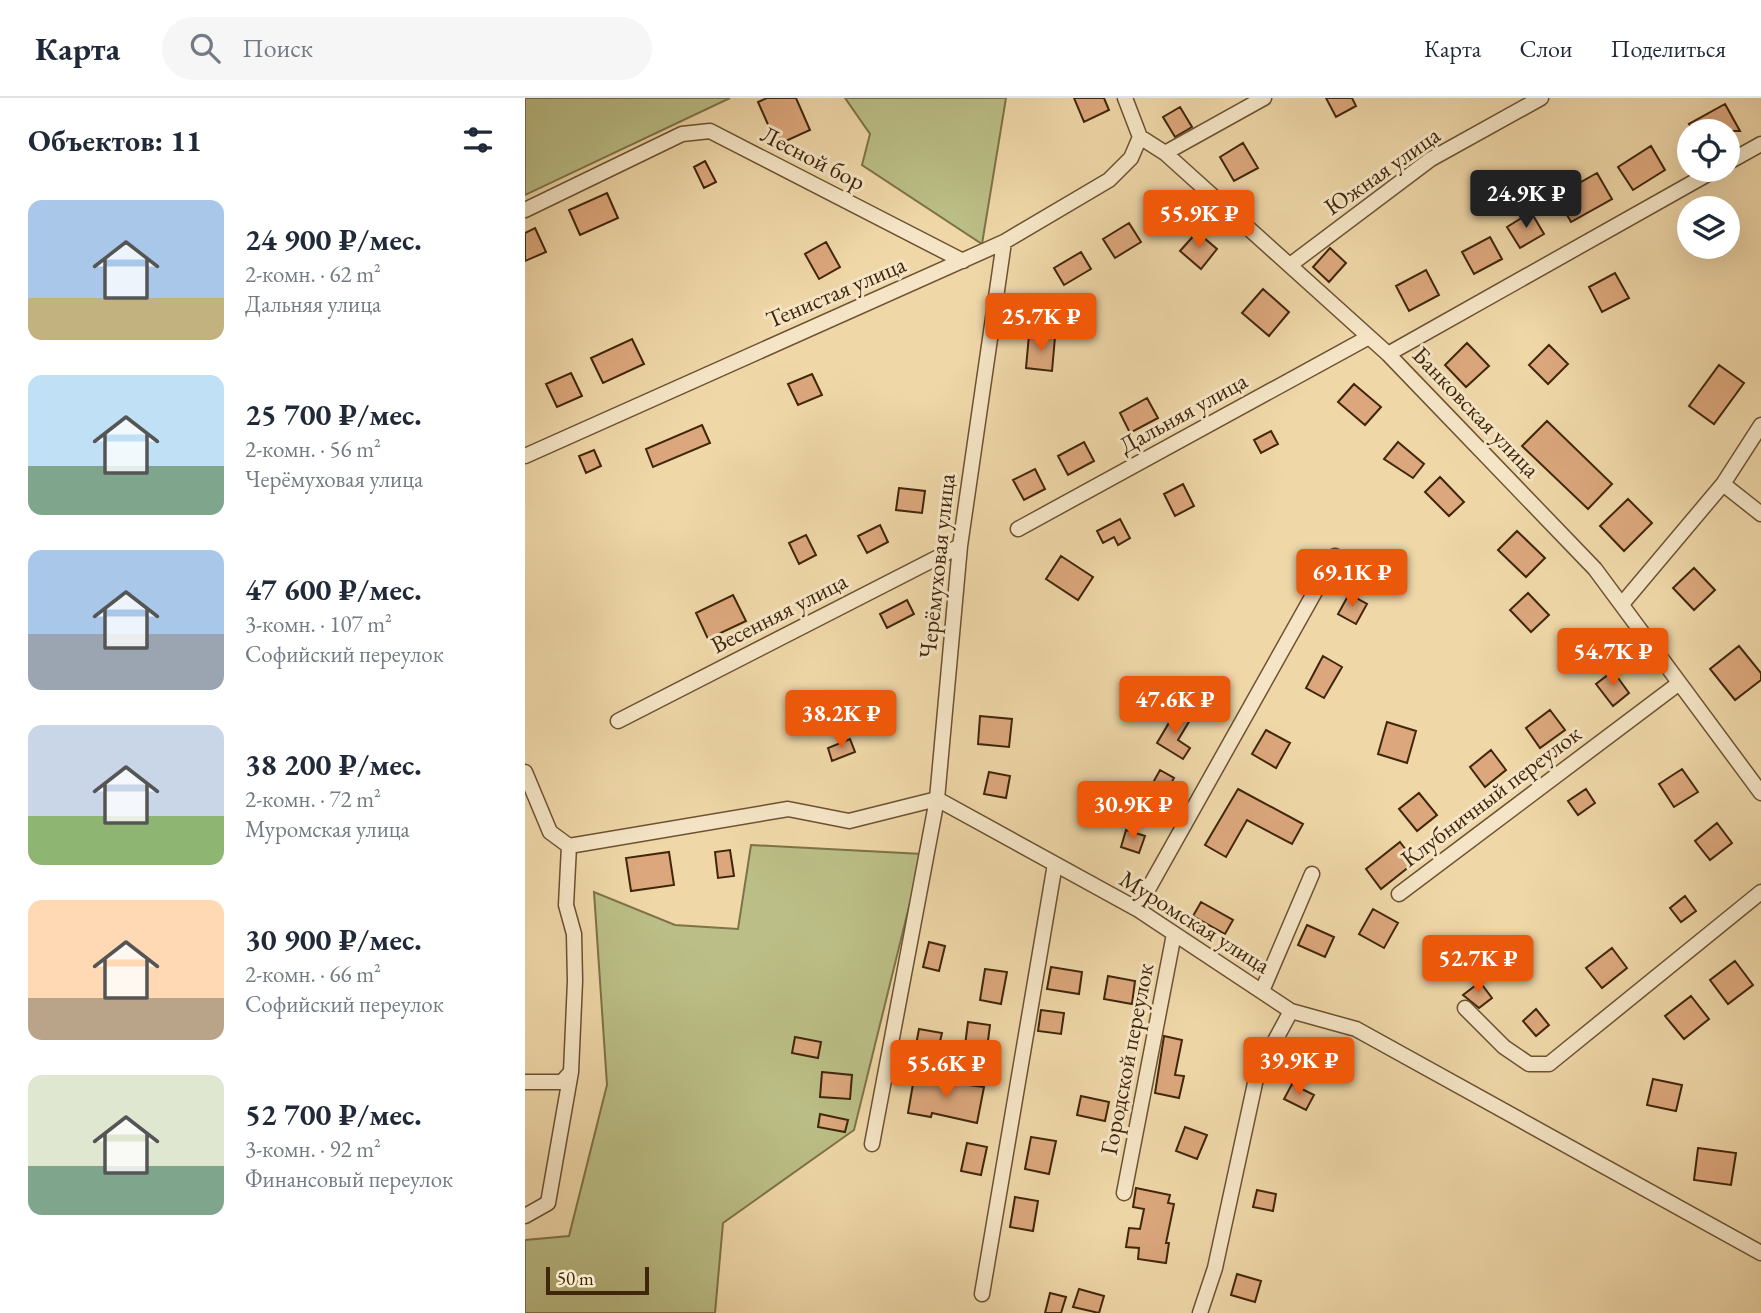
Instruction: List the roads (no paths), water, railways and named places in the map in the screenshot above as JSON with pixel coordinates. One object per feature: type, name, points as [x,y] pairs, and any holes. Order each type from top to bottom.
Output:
[{"type":"street","points":[[1125,98],[1140,137]]},
{"type":"street","points":[[1165,153],[1264,98]]},
{"type":"street","name":"Южная улица","points":[[1290,265],[1431,159],[1541,98]]},
{"type":"street","name":"Лесной бор","points":[[525,210],[682,134],[710,131],[963,261]]},
{"type":"street","name":"Банковская улица","points":[[1140,137],[1165,153],[1388,354],[1595,569],[1761,793]]},
{"type":"street","name":"Тенистая улица","points":[[525,456],[1004,242],[1109,180],[1131,158],[1140,137]]},
{"type":"street","points":[[1740,156],[1761,144]]},
{"type":"street","points":[[1388,354],[1694,182]]},
{"type":"street","name":"Черёмуховая улица","points":[[873,1144],[937,799],[960,546],[1004,242]]},
{"type":"street","name":"Дальняя улица","points":[[1018,529],[1369,337]]},
{"type":"street","points":[[1622,604],[1723,484],[1761,425]]},
{"type":"street","points":[[1723,484],[1761,514]]},
{"type":"street","name":"Весенняя улица","points":[[618,721],[960,546]]},
{"type":"street","points":[[1137,909],[1335,556]]},
{"type":"street","name":"Клубничный переулок","points":[[1399,894],[1678,684]]},
{"type":"street","points":[[525,772],[550,832],[569,846],[787,809],[849,821],[937,799]]},
{"type":"street","name":"Муромская улица","points":[[937,799],[1137,909],[1291,1011],[1356,1029],[1758,1246]]},
{"type":"street","points":[[525,1216],[548,1203],[571,1072],[575,981],[574,934],[566,905],[569,846]]},
{"type":"street","points":[[982,1294],[1055,864]]},
{"type":"street","points":[[1262,991],[1312,874]]},
{"type":"street","points":[[1465,1008],[1504,1047],[1529,1064],[1549,1064],[1761,892]]},
{"type":"street","name":"Городской переулок","points":[[1124,1194],[1174,934]]},
{"type":"street","points":[[1200,1313],[1215,1268],[1257,1074],[1291,1011]]},
{"type":"street","points":[[525,1082],[562,1082],[571,1072]]}]
